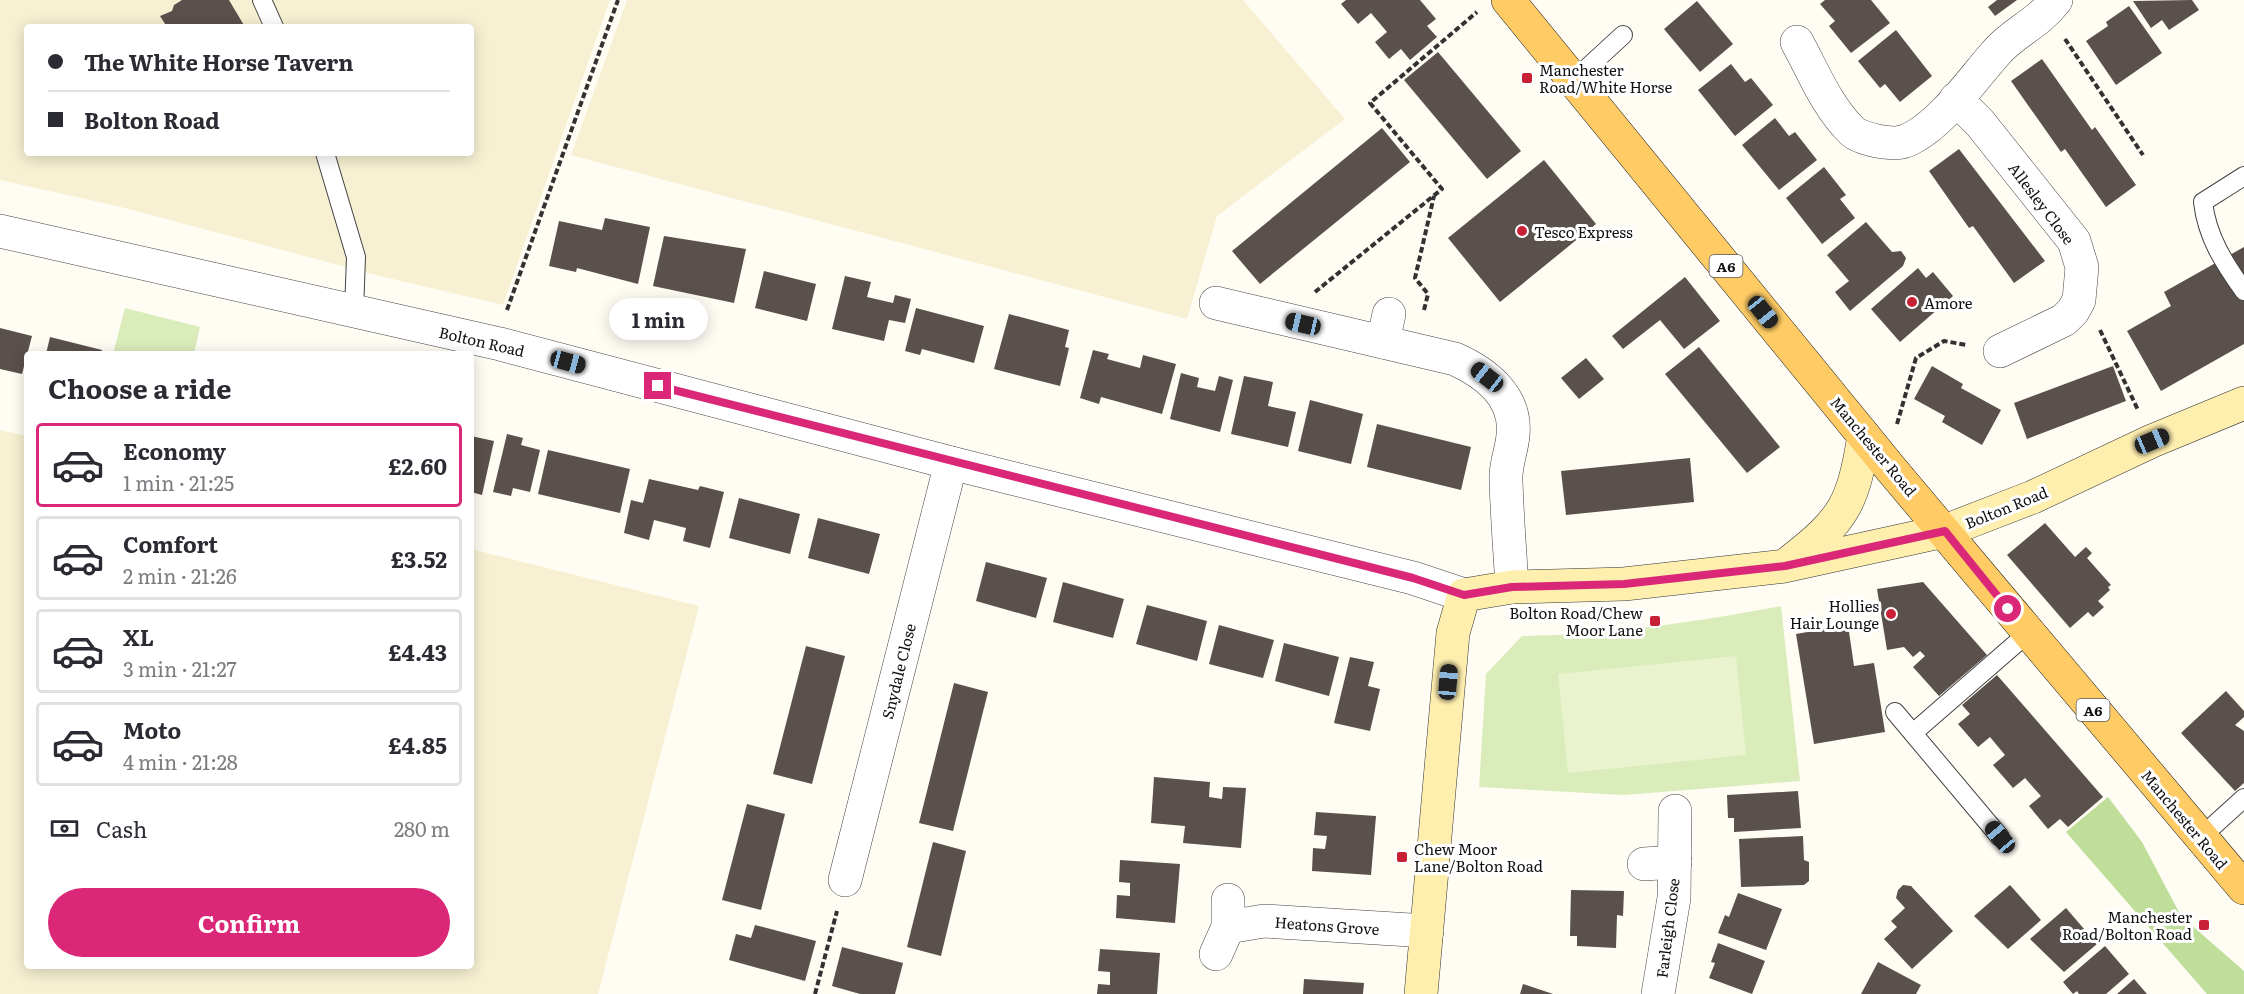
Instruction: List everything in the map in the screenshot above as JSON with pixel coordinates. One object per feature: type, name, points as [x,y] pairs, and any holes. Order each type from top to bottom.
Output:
[{"type":"main road","name":"Manchester Road","points":[[1495,4],[1574,80],[1871,444],[2244,888]]},
{"type":"street","points":[[1799,60],[1833,109],[1853,132],[1871,140],[1894,144],[1911,139],[1956,99],[1999,49],[2033,25],[2051,6]]},
{"type":"street","name":"Allesley Close","points":[[1956,99],[1980,123],[2074,241],[2082,267],[2079,300]]},
{"type":"street","name":"Bolton Road","points":[[0,231],[500,344],[951,463],[1402,575],[1464,595],[1512,587],[1624,584],[1785,566],[1945,531],[2033,497],[2152,441],[2244,403]]},
{"type":"street","points":[[2000,351],[2064,320],[2079,300]]},
{"type":"street","points":[[1216,303],[1283,319],[1386,328],[1414,350],[1455,359],[1476,368],[1498,386],[1510,409],[1514,432],[1506,477],[1512,587]]},
{"type":"street","points":[[1785,566],[1826,534],[1840,516],[1871,444]]},
{"type":"street","name":"Snydale Close","points":[[845,880],[951,463]]},
{"type":"street","points":[[1421,994],[1453,633],[1464,595]]},
{"type":"street","name":"Farleigh Close","points":[[1658,994],[1674,898],[1659,863],[1675,811]]},
{"type":"street","name":"Heatons Grove","points":[[1224,927],[1264,921],[1427,931]]},
{"type":"lane","points":[[262,0],[273,24]]},
{"type":"lane","points":[[1574,80],[1623,35]]},
{"type":"lane","points":[[326,156],[356,257],[354,311]]},
{"type":"lane","points":[[2244,176],[2203,202],[2206,225],[2222,260],[2244,291]]},
{"type":"lane","points":[[1913,733],[2028,633]]},
{"type":"lane","points":[[1895,712],[2000,837]]},
{"type":"lane","points":[[2201,837],[2244,798]]},
{"type":"path","points":[[500,344],[506,312],[618,0]]},
{"type":"path","points":[[1283,319],[1442,189],[1370,103],[1495,4]]},
{"type":"path","points":[[2051,6],[2143,155]]},
{"type":"path","points":[[1414,350],[1428,294],[1415,278],[1435,195]]},
{"type":"path","points":[[2079,300],[2104,337],[2152,441]]},
{"type":"path","points":[[1871,444],[1894,436],[1917,358],[1944,341],[2000,351]]},
{"type":"path","points":[[815,994],[845,880]]},
{"type":"shaded area","points":[[0,0],[610,0],[503,305],[376,275],[117,206],[0,180]]},
{"type":"shaded area","points":[[627,0],[1243,0],[1345,119],[1217,216],[1187,319],[571,155]]},
{"type":"shaded area","points":[[0,430],[24,435],[24,969],[474,969],[474,550],[699,606],[598,994],[0,994]]},
{"type":"green space","points":[[125,308],[200,327],[195,351],[114,351]]},
{"type":"green space","points":[[1781,606],[1800,781],[1624,795],[1479,787],[1486,674],[1522,636],[1652,627]]},
{"type":"green space","points":[[1736,656],[1746,755],[1568,773],[1558,674]]},
{"type":"green space","points":[[2108,797],[2142,842],[2181,916],[2244,971],[2244,994],[2207,994],[2066,832]]},
{"type":"building","points":[[182,0],[229,0],[243,24],[165,24],[160,16],[172,11],[174,5]]},
{"type":"building","points":[[1346,0],[1420,0],[1436,19],[1427,26],[1437,37],[1410,60],[1401,49],[1389,59],[1375,42],[1387,32],[1371,13],[1358,24],[1341,4]]},
{"type":"building","points":[[1825,0],[1871,0],[1890,23],[1851,53],[1829,26],[1835,21],[1820,4]]},
{"type":"building","points":[[1997,0],[2017,0],[1995,16],[1988,7]]},
{"type":"building","points":[[2192,0],[2199,10],[2169,30],[2162,20],[2151,28],[2133,1]]},
{"type":"building","points":[[1697,1],[1733,44],[1700,72],[1664,29]]},
{"type":"building","points":[[2129,6],[2162,53],[2116,85],[2086,41],[2108,26],[2106,22]]},
{"type":"building","points":[[1896,30],[1932,76],[1900,102],[1885,84],[1880,88],[1858,61]]},
{"type":"building","points":[[1438,52],[1521,151],[1487,179],[1404,80]]},
{"type":"building","points":[[2042,59],[2092,130],[2095,127],[2136,185],[2106,207],[2065,149],[2061,152],[2011,81]]},
{"type":"building","points":[[1731,64],[1745,82],[1751,78],[1773,105],[1735,136],[1698,90]]},
{"type":"building","points":[[1775,118],[1789,136],[1795,132],[1817,160],[1779,190],[1742,145]]},
{"type":"building","points":[[1382,128],[1410,162],[1260,284],[1232,251]]},
{"type":"building","points":[[1959,149],[2045,261],[2014,283],[1973,226],[1969,228],[1929,171]]},
{"type":"building","name":"Tesco Express","points":[[1544,160],[1596,224],[1500,302],[1448,238]]},
{"type":"building","points":[[1824,167],[1846,195],[1840,199],[1855,218],[1822,244],[1786,198]]},
{"type":"building","points":[[605,218],[650,227],[638,284],[577,268],[576,272],[549,266],[559,221],[602,230]]},
{"type":"building","points":[[1866,222],[1892,252],[1901,251],[1906,258],[1903,266],[1850,311],[1835,292],[1849,281],[1827,255]]},
{"type":"building","points":[[664,236],[746,249],[734,303],[653,286]]},
{"type":"building","points":[[2244,247],[2244,344],[2161,391],[2127,331],[2171,306],[2164,292]]},
{"type":"building","name":"Amore","points":[[1918,268],[1926,278],[1933,272],[1953,296],[1900,342],[1871,309]]},
{"type":"building","points":[[764,271],[816,284],[807,321],[755,308]]},
{"type":"building","points":[[845,276],[871,282],[867,297],[893,303],[895,295],[911,299],[905,323],[889,320],[884,341],[832,329]]},
{"type":"building","points":[[1685,277],[1720,321],[1684,349],[1660,320],[1623,349],[1612,336]]},
{"type":"building","points":[[916,308],[984,326],[974,363],[922,349],[920,355],[905,351]]},
{"type":"building","points":[[1009,314],[1069,330],[1065,347],[1069,348],[1060,386],[994,369]]},
{"type":"building","points":[[0,328],[32,336],[28,351],[24,351],[22,374],[0,369]]},
{"type":"building","points":[[50,337],[102,350],[102,351],[47,351]]},
{"type":"building","points":[[1699,347],[1780,447],[1747,473],[1665,374]]},
{"type":"building","points":[[1093,350],[1109,354],[1107,359],[1140,368],[1143,355],[1176,364],[1162,414],[1101,397],[1099,404],[1080,398]]},
{"type":"building","points":[[1586,358],[1604,379],[1579,399],[1561,378]]},
{"type":"building","points":[[1932,366],[1963,384],[1961,388],[2001,410],[1982,445],[1942,422],[1945,416],[1914,399]]},
{"type":"building","points":[[2113,366],[2126,401],[2027,439],[2014,403]]},
{"type":"building","points":[[1181,373],[1199,378],[1197,387],[1215,391],[1219,376],[1233,380],[1220,432],[1170,419]]},
{"type":"building","points":[[1244,376],[1273,382],[1268,406],[1296,412],[1288,447],[1231,434]]},
{"type":"building","points":[[1310,400],[1363,414],[1351,464],[1298,451]]},
{"type":"building","points":[[1377,424],[1471,447],[1461,490],[1367,467]]},
{"type":"building","points":[[507,434],[523,438],[521,445],[540,450],[530,492],[513,488],[511,496],[493,492]]},
{"type":"building","points":[[474,437],[494,441],[482,495],[474,493]]},
{"type":"building","points":[[548,450],[630,469],[620,513],[538,494]]},
{"type":"building","points":[[1690,458],[1694,502],[1566,515],[1561,471]]},
{"type":"building","points":[[649,479],[698,490],[700,486],[724,492],[710,548],[683,541],[686,528],[654,520],[649,540],[624,533],[631,500],[643,503]]},
{"type":"building","points":[[739,498],[800,514],[790,554],[729,538]]},
{"type":"building","points":[[818,518],[880,534],[869,574],[808,558]]},
{"type":"building","points":[[2045,523],[2075,557],[2086,547],[2092,553],[2087,558],[2111,585],[2108,587],[2110,590],[2098,601],[2104,607],[2093,617],[2088,612],[2070,628],[2007,555]]},
{"type":"building","points":[[986,562],[1047,578],[1036,618],[976,601]]},
{"type":"building","points":[[1063,582],[1124,599],[1113,638],[1053,622]]},
{"type":"building","points":[[1923,582],[1987,655],[1939,696],[1913,667],[1925,656],[1920,651],[1913,657],[1904,647],[1887,650],[1877,589]]},
{"type":"building","points":[[1147,605],[1207,621],[1197,661],[1136,644]]},
{"type":"building","points":[[1219,625],[1274,640],[1263,678],[1209,664]]},
{"type":"building","points":[[1848,625],[1854,666],[1874,663],[1885,732],[1814,744],[1796,634]]},
{"type":"building","points":[[1284,643],[1339,657],[1329,696],[1275,681]]},
{"type":"building","points":[[806,646],[845,656],[812,784],[773,774]]},
{"type":"building","points":[[1350,657],[1374,662],[1368,686],[1380,689],[1370,731],[1334,723]]},
{"type":"building","points":[[1997,675],[2103,797],[2068,827],[2060,819],[2048,829],[2029,806],[2041,796],[2025,778],[2013,788],[1993,765],[2005,755],[1990,737],[1978,747],[1958,724],[1970,714],[1962,705]]},
{"type":"building","points":[[954,683],[988,692],[953,831],[919,823]]},
{"type":"building","points":[[2226,691],[2244,711],[2244,717],[2235,725],[2244,731],[2244,783],[2235,791],[2181,733]]},
{"type":"building","points":[[1154,777],[1210,782],[1209,797],[1222,799],[1223,787],[1246,788],[1241,848],[1183,843],[1185,826],[1151,823]]},
{"type":"building","points":[[1798,791],[1801,828],[1734,832],[1734,818],[1728,818],[1727,795]]},
{"type":"building","points":[[747,804],[785,814],[761,910],[722,900]]},
{"type":"building","points":[[1316,812],[1376,816],[1371,875],[1312,871],[1313,848],[1325,849],[1327,836],[1314,835]]},
{"type":"building","points":[[1803,836],[1804,860],[1809,862],[1809,881],[1804,885],[1741,887],[1739,839]]},
{"type":"building","points":[[933,842],[966,851],[941,956],[907,947]]},
{"type":"building","points":[[1120,860],[1180,864],[1175,923],[1116,918],[1117,895],[1130,896],[1130,883],[1119,882]]},
{"type":"building","points":[[1903,885],[1911,886],[1953,931],[1912,969],[1884,939],[1897,927],[1891,921],[1905,908],[1896,898],[1898,890]]},
{"type":"building","points":[[2010,885],[2041,920],[2008,949],[1974,916]]},
{"type":"building","points":[[1571,890],[1624,891],[1623,916],[1617,915],[1616,948],[1577,946],[1577,936],[1570,936]]},
{"type":"building","points":[[1738,893],[1782,909],[1766,950],[1718,933],[1725,915],[1729,917]]},
{"type":"building","points":[[2066,908],[2097,944],[2064,972],[2030,939]]},
{"type":"building","points":[[755,925],[816,941],[805,981],[729,960],[736,934],[751,938]]},
{"type":"building","points":[[1718,943],[1765,961],[1752,994],[1709,978],[1715,963],[1711,962]]},
{"type":"building","points":[[2105,946],[2129,974],[2106,994],[2079,994],[2077,991],[2073,994],[2063,982]]},
{"type":"building","points":[[842,947],[903,963],[895,994],[860,994],[832,986]]},
{"type":"building","points":[[1100,949],[1160,953],[1157,994],[1097,994],[1098,984],[1110,985],[1110,972],[1098,971]]},
{"type":"building","points":[[1878,962],[1921,985],[1916,994],[1861,994]]},
{"type":"building","points":[[1304,979],[1364,983],[1363,994],[1303,994]]},
{"type":"building","points":[[2134,979],[2147,994],[2117,994]]},
{"type":"building","points":[[1523,984],[1553,994],[1520,994]]},
{"type":"place","name":"Manchester Road/White Horse","points":[[1527,78]]},
{"type":"place","name":"Tesco Express","points":[[1522,231]]},
{"type":"place","name":"Amore","points":[[1912,302]]},
{"type":"place","name":"Hollies Hair Lounge","points":[[1891,614]]},
{"type":"place","name":"Bolton Road/Chew Moor Lane","points":[[1655,621]]},
{"type":"place","name":"Chew Moor Lane/Bolton Road","points":[[1402,857]]},
{"type":"place","name":"Manchester Road/Bolton Road","points":[[2204,925]]},
{"type":"route","points":[[658,386],[951,463],[1413,578],[1464,595],[1512,587],[1624,584],[1785,566],[1945,531],[2008,609]]}]
